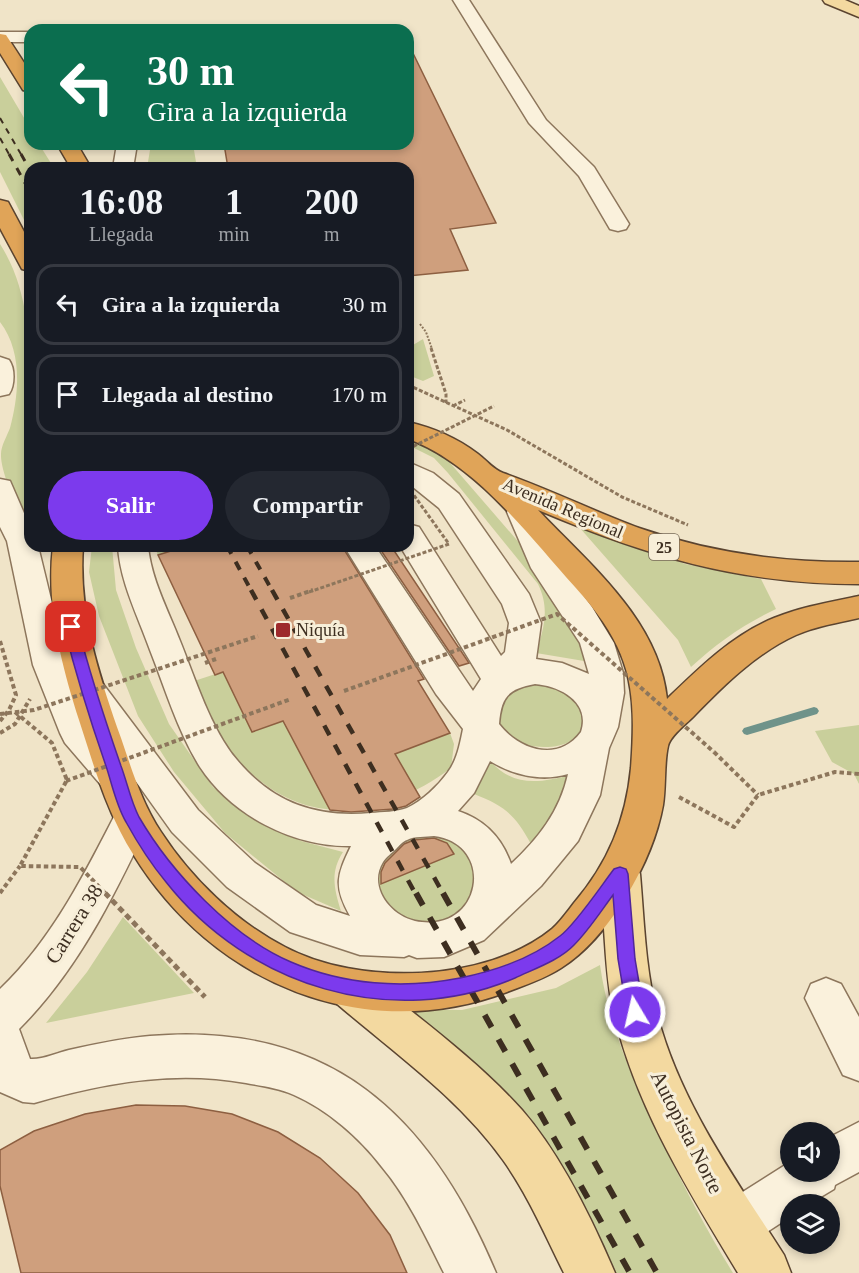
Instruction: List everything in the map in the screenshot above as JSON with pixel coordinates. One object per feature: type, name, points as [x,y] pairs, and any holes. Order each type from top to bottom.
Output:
[{"type":"highway","points":[[0,38],[24,76]]},
{"type":"highway","points":[[2,215],[24,254]]},
{"type":"highway","name":"25","points":[[68,552],[71,627],[85,684],[132,818],[172,878],[213,919],[261,955],[288,969],[351,989],[390,992],[437,990],[492,979],[532,962],[567,941],[620,874],[637,833],[649,781],[650,739],[647,682],[638,651],[621,624],[591,587],[522,512],[465,459],[414,436]]},
{"type":"highway","name":"Avenida Regional","points":[[481,472],[628,536],[694,556],[770,570],[859,573]]},
{"type":"highway","points":[[650,739],[700,688],[735,657],[766,636],[787,626],[859,607]]},
{"type":"main road","points":[[831,0],[859,12]]},
{"type":"main road","name":"Autopista Norte","points":[[620,874],[627,959],[635,1012],[675,1117],[710,1181],[766,1273]]},
{"type":"main road","points":[[351,989],[465,1085],[506,1128],[537,1173],[590,1273]]},
{"type":"street","points":[[461,0],[539,123],[548,134],[573,154],[595,181],[618,224]]},
{"type":"street","points":[[0,38],[24,37]]},
{"type":"street","points":[[0,365],[0,388]]},
{"type":"street","points":[[414,474],[450,501],[518,602],[525,623],[521,656],[488,693],[481,707],[481,727],[475,758],[462,783],[436,808],[378,837],[364,853],[358,871],[358,891],[366,910],[381,926],[401,936],[425,940]]},
{"type":"street","points":[[0,488],[6,509],[24,551]]},
{"type":"street","points":[[85,684],[185,822],[241,875],[304,919],[360,937],[425,940],[449,937],[470,927],[537,867],[563,830],[580,796],[607,690],[605,668],[595,638],[585,620],[550,573],[522,512]]},
{"type":"street","points":[[414,544],[500,682]]},
{"type":"street","points":[[24,552],[50,665],[78,733],[116,777]]},
{"type":"street","points":[[135,552],[147,600],[186,699],[213,757],[243,790],[273,811],[305,825],[328,830],[439,821],[459,827],[477,839],[490,855],[496,874],[495,894],[485,912]]},
{"type":"street","points":[[362,552],[448,685],[502,751],[520,760],[540,764],[560,762],[578,756],[597,731],[597,702],[586,689],[571,679],[554,673],[535,671],[516,674],[500,682]]},
{"type":"street","name":"Carrera 38","points":[[0,1018],[19,1001],[51,963],[99,886],[132,818]]},
{"type":"street","points":[[826,998],[859,1060]]},
{"type":"street","points":[[0,1036],[13,1075],[23,1080],[34,1081],[125,1060],[168,1056],[274,1068],[307,1078],[371,1121],[408,1161],[471,1273]]},
{"type":"street","points":[[840,1157],[859,1145]]},
{"type":"street","points":[[736,1224],[801,1182]]},
{"type":"path","points":[[420,324],[426,332],[443,384],[446,404]]},
{"type":"path","points":[[414,388],[507,430],[622,497],[693,527]]},
{"type":"path","points":[[453,406],[465,400]]},
{"type":"path","points":[[414,436],[494,406]]},
{"type":"path","points":[[290,597],[449,543],[414,495]]},
{"type":"path","points":[[344,691],[557,614],[714,752],[758,795]]},
{"type":"path","points":[[0,714],[34,710],[258,636]]},
{"type":"path","points":[[0,641],[16,696],[0,721]]},
{"type":"path","points":[[0,893],[20,866],[67,780],[291,699]]},
{"type":"path","points":[[15,712],[52,743],[67,780]]},
{"type":"path","points":[[677,796],[734,827],[758,795],[835,772],[859,774]]},
{"type":"path","points":[[20,866],[80,867],[205,997]]},
{"type":"green space","points":[[0,77],[24,118],[24,150],[43,150],[50,162],[24,162],[24,220],[0,172]]},
{"type":"green space","points":[[150,150],[194,150],[196,162],[148,162]]},
{"type":"green space","points":[[0,244],[11,264],[24,308],[24,523],[4,472],[1,454],[10,428],[17,374],[13,346],[0,322]]},
{"type":"green space","points":[[423,339],[434,376],[423,381],[414,377],[414,344]]},
{"type":"green space","points":[[414,439],[438,449],[548,576],[581,623],[584,661],[536,653],[545,610],[538,584],[434,458],[414,448]]},
{"type":"green space","points":[[572,519],[685,564],[761,579],[776,609],[731,635],[691,667],[678,640]]},
{"type":"green space","points":[[91,552],[113,552],[116,590],[136,648],[169,724],[213,787],[253,816],[301,841],[343,852],[336,867],[334,881],[341,911],[297,892],[225,833],[174,772],[138,716],[99,616],[89,572]]},
{"type":"green space","points":[[176,552],[316,552],[431,740],[450,733],[454,744],[451,768],[402,797],[376,805],[351,810],[325,809],[300,803],[275,791],[230,755],[191,682],[234,668]]},
{"type":"green space","points":[[538,680],[577,697],[584,719],[581,732],[570,742],[538,747],[522,744],[508,736],[499,725],[500,702],[507,691]]},
{"type":"green space","points":[[859,725],[859,784],[854,774],[832,762],[815,731]]},
{"type":"green space","points":[[491,762],[509,776],[528,781],[548,780],[570,775],[556,816],[531,844],[520,826],[508,813],[494,803],[474,794]]},
{"type":"green space","points":[[437,833],[467,847],[482,874],[461,916],[426,926],[392,915],[374,888],[379,858],[403,837]]},
{"type":"green space","points":[[123,917],[194,993],[46,1023],[87,972]]},
{"type":"green space","points":[[600,965],[610,1012],[634,1080],[688,1194],[733,1273],[611,1273],[385,1009],[462,1010],[556,988]]},
{"type":"building","points":[[414,55],[496,223],[450,229],[468,270],[414,275],[414,162],[227,162],[225,150],[414,150]]},
{"type":"building","points":[[168,552],[346,552],[424,679],[418,681],[450,733],[395,754],[420,797],[406,806],[394,809],[351,812],[330,810],[283,721],[252,732],[223,672],[215,675],[158,555]]},
{"type":"building","points":[[382,552],[395,552],[469,663],[459,666]]},
{"type":"building","points":[[434,838],[447,843],[454,854],[381,884],[381,872],[385,863],[404,844],[414,840]]},
{"type":"building","points":[[136,1105],[185,1106],[232,1114],[278,1132],[320,1158],[358,1193],[390,1235],[407,1273],[21,1273],[0,1186],[0,1150],[34,1131],[85,1114]]},
{"type":"waterway","points":[[747,731],[814,711]]},
{"type":"railway","points":[[0,118],[22,156]]},
{"type":"railway","points":[[0,138],[10,156]]},
{"type":"railway","points":[[9,154],[24,181]]},
{"type":"railway","points":[[21,154],[26,162]]},
{"type":"railway","points":[[230,552],[252,592]]},
{"type":"railway","points":[[250,552],[273,592]]},
{"type":"railway","points":[[251,590],[416,895]]},
{"type":"railway","points":[[272,590],[444,895]]},
{"type":"railway","points":[[416,893],[630,1273]]},
{"type":"railway","points":[[443,893],[657,1273]]},
{"type":"place","name":"Niquía","points":[[283,630]]},
{"type":"route","points":[[71,627],[85,684],[132,818],[172,878],[213,919],[261,955],[288,969],[351,989],[390,992],[437,990],[492,979],[532,962],[567,941],[620,874],[627,959],[635,1012]]}]
